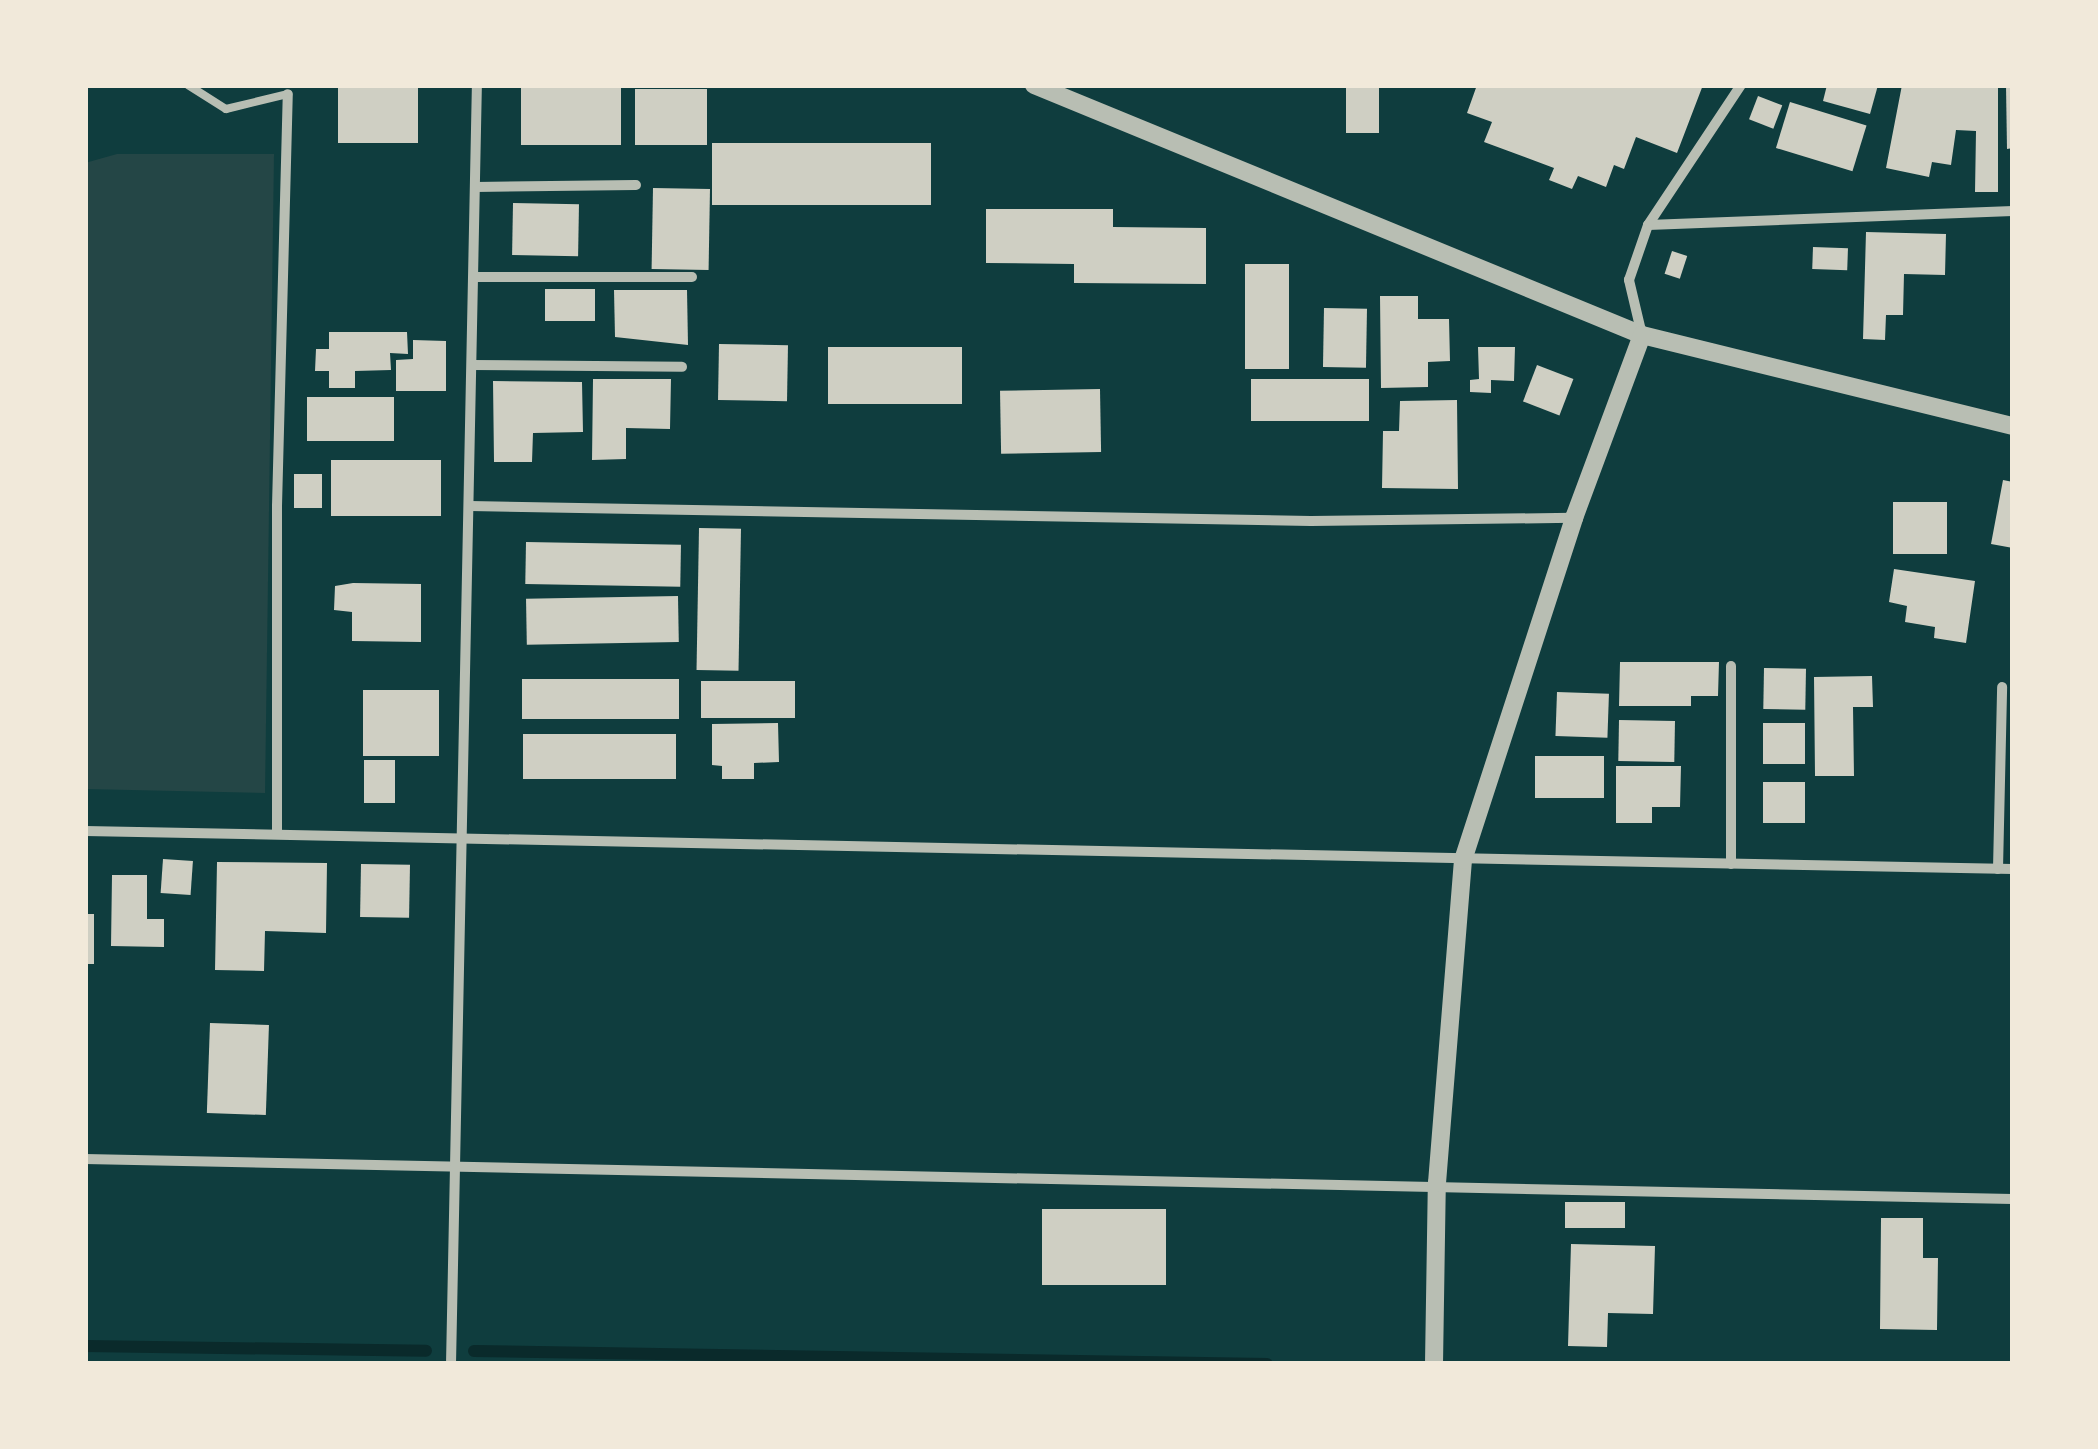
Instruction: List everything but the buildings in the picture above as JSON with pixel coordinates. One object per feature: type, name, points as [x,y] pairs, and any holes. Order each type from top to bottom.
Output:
[{"type":"street","points":[[451,1364],[477,85]]},
{"type":"street","points":[[1034,85],[1642,336],[2013,426]]},
{"type":"street","points":[[1434,1364],[1437,1183],[1463,860],[1574,518],[1642,336],[1629,280],[1648,225],[1740,85]]},
{"type":"street","points":[[278,832],[277,506],[288,94]]},
{"type":"street","points":[[475,187],[636,185]]},
{"type":"street","points":[[1648,225],[2013,211]]},
{"type":"street","points":[[474,277],[692,277]]},
{"type":"street","points":[[472,365],[682,368]]},
{"type":"street","points":[[470,506],[1311,521],[1574,518]]},
{"type":"street","points":[[1730,666],[1731,864]]},
{"type":"street","points":[[1998,868],[2002,687]]},
{"type":"street","points":[[85,831],[2013,869]]},
{"type":"street","points":[[85,1159],[1437,1183],[2013,1199]]},
{"type":"lane","points":[[188,85],[226,109],[288,94]]},
{"type":"shaded area","points":[[117,154],[274,154],[265,793],[85,789],[85,163]]},
{"type":"waterway","points":[[85,1346],[426,1351]]},
{"type":"waterway","points":[[474,1351],[1267,1364]]}]
